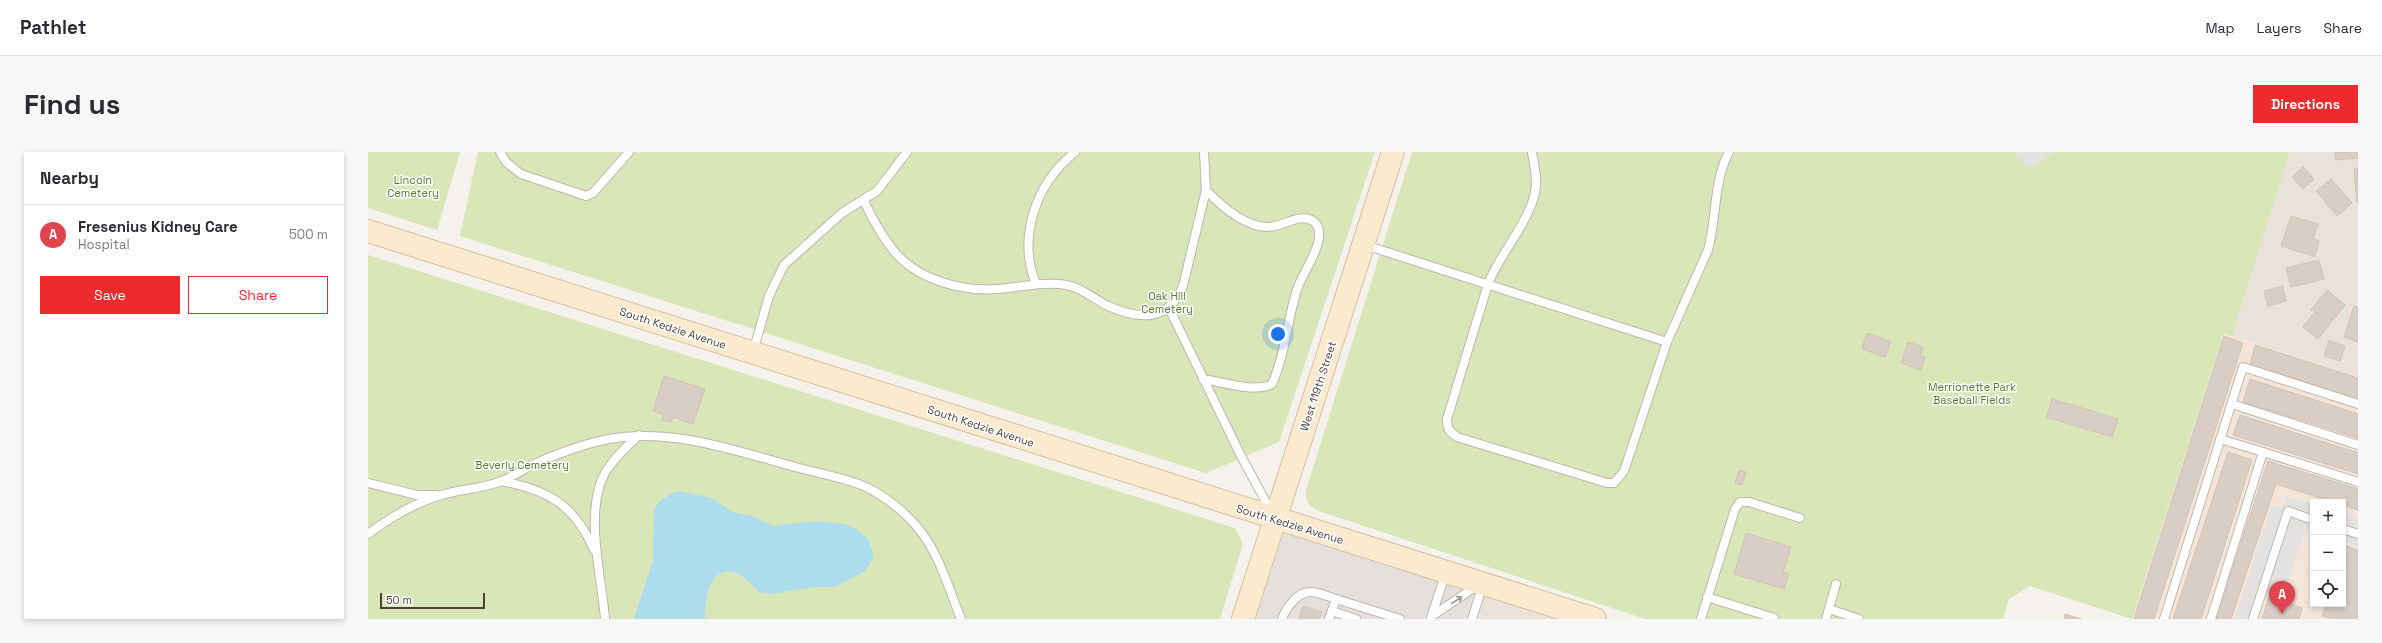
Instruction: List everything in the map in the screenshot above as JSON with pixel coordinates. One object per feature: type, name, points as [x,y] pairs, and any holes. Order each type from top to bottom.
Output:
[{"type":"main road","name":"West 119th Street","points":[[1243,619],[1393,152]]},
{"type":"main road","name":"South Kedzie Avenue","points":[[368,231],[1595,619]]},
{"type":"lane","points":[[500,152],[506,162],[521,174],[586,196],[593,193],[629,152]]},
{"type":"lane","points":[[752,353],[769,296],[784,265],[842,213],[864,201],[877,191],[907,152]]},
{"type":"lane","points":[[1036,284],[1029,267],[1027,246],[1029,227],[1044,189],[1055,171],[1075,152]]},
{"type":"lane","points":[[864,201],[894,251],[914,270],[934,279],[974,289],[996,289],[1036,284],[1067,285],[1078,288],[1107,306],[1141,316],[1157,314],[1169,308],[1178,298],[1183,286],[1206,190],[1204,152]]},
{"type":"lane","points":[[1532,152],[1536,181],[1532,201],[1494,268],[1447,419],[1447,427],[1450,433],[1457,436],[1614,484],[1624,471],[1667,342],[1708,250],[1712,235],[1719,177],[1729,152]]},
{"type":"lane","points":[[1203,378],[1252,386],[1265,387],[1272,384],[1276,375],[1296,293],[1315,252],[1319,232],[1317,224],[1312,220],[1303,218],[1278,226],[1266,227],[1248,222],[1217,202],[1206,190]]},
{"type":"lane","points":[[1364,244],[1667,342]]},
{"type":"lane","points":[[1169,308],[1242,458],[1276,519]]},
{"type":"lane","points":[[2164,619],[2243,367],[2358,404]]},
{"type":"lane","points":[[2232,404],[2358,445]]},
{"type":"lane","points":[[605,619],[596,556],[596,524],[600,485],[606,472],[619,454],[639,435]]},
{"type":"lane","points":[[368,534],[384,522],[415,505],[443,494],[501,481],[531,466],[565,452],[608,439],[639,435],[676,438],[725,448],[866,487],[897,508],[919,528],[934,553],[961,619]]},
{"type":"lane","points":[[2220,439],[2358,482]]},
{"type":"lane","points":[[2211,619],[2263,452]]},
{"type":"lane","points":[[501,481],[535,489],[558,500],[574,515],[586,530],[596,556]]},
{"type":"lane","points":[[368,483],[417,495],[443,494]]},
{"type":"lane","points":[[1701,619],[1735,508],[1740,502],[1749,502],[1800,518]]},
{"type":"lane","points":[[2253,619],[2288,512],[2310,519]]},
{"type":"lane","points":[[2346,530],[2358,534]]},
{"type":"lane","points":[[1432,618],[1446,572]]},
{"type":"lane","points":[[1432,618],[1482,583]]},
{"type":"lane","points":[[1472,619],[1482,583]]},
{"type":"lane","points":[[1826,619],[1836,584]]},
{"type":"lane","points":[[1282,619],[1293,601],[1302,594],[1311,592],[1400,619]]},
{"type":"lane","points":[[1707,597],[1774,618]]},
{"type":"lane","points":[[1336,599],[1330,615],[1356,619]]},
{"type":"lane","points":[[1829,609],[1859,619]]},
{"type":"shaded area","points":[[2013,152],[2054,152],[2030,169]]},
{"type":"shaded area","points":[[2290,152],[2358,152],[2358,376],[2232,336]]},
{"type":"shaded area","points":[[2224,333],[2358,376],[2358,619],[2132,619]]},
{"type":"shaded area","points":[[2287,496],[2310,503],[2310,531],[2305,530],[2283,598],[2267,593],[2259,619],[2235,619],[2272,505],[2283,508]]},
{"type":"shaded area","points":[[2346,514],[2358,518],[2358,546],[2346,542]]},
{"type":"shaded area","points":[[1285,528],[1474,589],[1465,619],[1255,619]]},
{"type":"shaded area","points":[[1474,589],[1571,619],[1465,619]]},
{"type":"green space","name":"Lincoln Cemetery","points":[[368,152],[460,152],[437,230],[368,208]]},
{"type":"green space","name":"Oak Hill Cemetery","points":[[478,152],[1375,152],[1279,442],[1206,473],[460,236]]},
{"type":"green space","name":"Merrionette Park Baseball Fields","points":[[1412,152],[2290,152],[2232,336],[2224,333],[2132,619],[2030,586],[2009,599],[2003,619],[1645,619],[1316,510],[1306,499],[1306,490]]},
{"type":"green space","name":"Beverly Cemetery","points":[[368,255],[1235,528],[1243,544],[1220,619],[368,619]]},
{"type":"water","points":[[678,491],[712,498],[732,512],[752,516],[773,526],[816,521],[845,524],[859,531],[869,540],[874,557],[865,571],[836,587],[813,587],[771,594],[760,592],[743,577],[736,573],[724,572],[712,581],[709,588],[705,619],[634,619],[653,560],[654,510],[661,500]]},
{"type":"building","points":[[2335,152],[2358,152],[2358,158],[2336,160]]},
{"type":"building","points":[[2303,167],[2314,179],[2303,189],[2292,177]]},
{"type":"building","points":[[2358,168],[2358,202],[2357,202],[2354,169]]},
{"type":"building","points":[[2331,179],[2352,203],[2337,216],[2316,191]]},
{"type":"building","points":[[2291,216],[2318,224],[2313,239],[2319,241],[2315,257],[2281,246]]},
{"type":"building","points":[[2319,260],[2324,279],[2291,287],[2286,268]]},
{"type":"building","points":[[2283,286],[2286,301],[2268,306],[2264,291]]},
{"type":"building","points":[[2327,290],[2345,305],[2318,339],[2303,327],[2315,312],[2311,310]]},
{"type":"building","points":[[2354,306],[2358,307],[2358,342],[2344,337]]},
{"type":"building","points":[[1867,333],[1891,342],[1885,357],[1862,349]]},
{"type":"building","points":[[2224,336],[2243,343],[2154,619],[2134,619]]},
{"type":"building","points":[[2329,340],[2345,346],[2340,361],[2324,356]]},
{"type":"building","points":[[1908,342],[1923,347],[1920,355],[1925,357],[1921,370],[1901,363]]},
{"type":"building","points":[[2255,345],[2358,378],[2358,399],[2250,365]]},
{"type":"building","points":[[664,376],[705,389],[693,424],[673,417],[671,422],[662,420],[663,414],[653,411]]},
{"type":"building","points":[[2250,379],[2358,414],[2358,438],[2243,402]]},
{"type":"building","points":[[2052,399],[2118,419],[2112,437],[2047,417]]},
{"type":"building","points":[[2240,415],[2358,453],[2358,474],[2233,435]]},
{"type":"building","points":[[2228,452],[2252,460],[2201,619],[2173,619]]},
{"type":"building","points":[[2268,461],[2358,489],[2358,510],[2346,506],[2346,499],[2324,499],[2276,484],[2231,619],[2216,619]]},
{"type":"building","points":[[1739,470],[1746,472],[1742,485],[1735,483]]},
{"type":"building","points":[[1746,533],[1791,547],[1783,572],[1789,574],[1784,589],[1734,574]]},
{"type":"building","points":[[2346,546],[2358,550],[2358,619],[2333,619],[2322,616],[2325,607],[2346,607]]},
{"type":"building","points":[[2269,597],[2302,608],[2299,619],[2262,619]]},
{"type":"building","points":[[1303,606],[1322,612],[1319,619],[1299,619]]},
{"type":"building","points":[[2065,614],[2081,619],[2064,619]]},
{"type":"place","name":"Fresenius Kidney Care","points":[[2282,614]]}]
